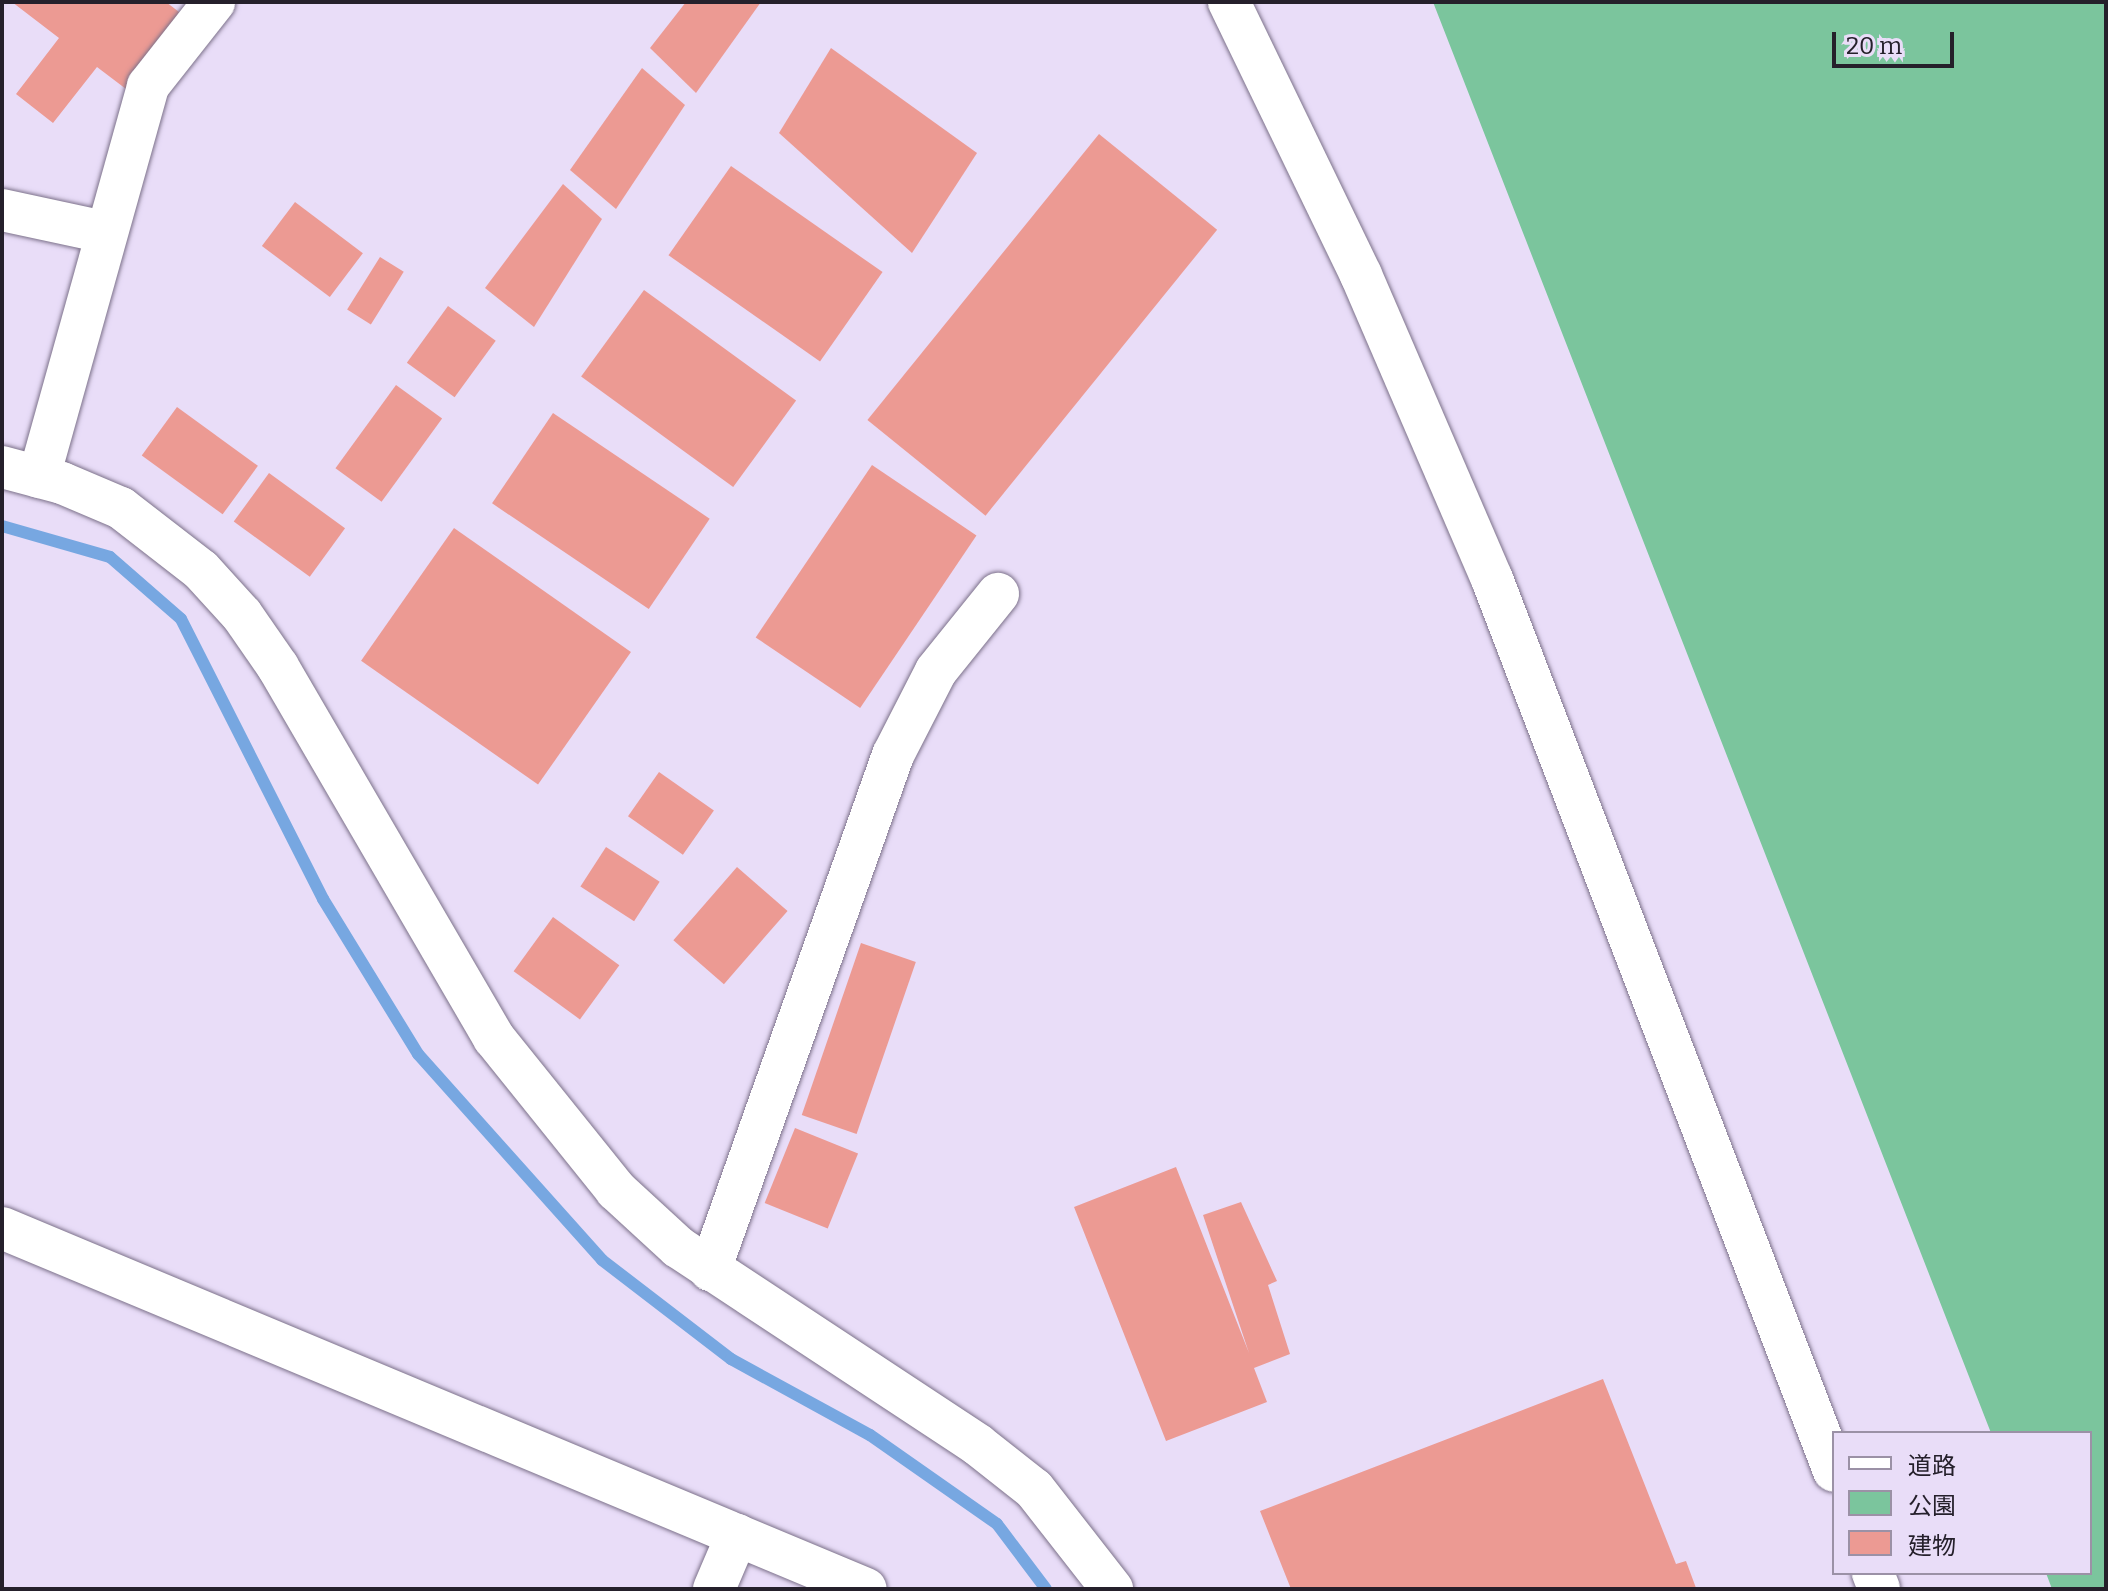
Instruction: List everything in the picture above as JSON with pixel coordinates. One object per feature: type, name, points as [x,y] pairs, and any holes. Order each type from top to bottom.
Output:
[{"type":"street","points":[[214,2],[148,86],[105,232],[21,472],[121,508],[159,533],[242,615],[278,667],[524,1081],[616,1190],[710,1270],[978,1445],[1034,1489],[1112,1589]]},
{"type":"street","points":[[1229,2],[1361,275],[1492,579],[1832,1466]]},
{"type":"street","points":[[2,210],[105,232]]},
{"type":"street","points":[[710,1270],[893,755],[936,671],[998,594]]},
{"type":"street","points":[[2,1228],[866,1589]]},
{"type":"street","points":[[714,1589],[737,1535]]},
{"type":"green space","points":[[1433,2],[2106,2],[2106,1589],[2052,1589],[2047,1575],[2092,1575],[2092,1431],[1990,1431]]},
{"type":"building","points":[[12,2],[166,2],[183,15],[126,89],[97,67],[53,123],[16,94],[59,38]]},
{"type":"building","points":[[686,2],[761,2],[696,93],[650,48]]},
{"type":"building","points":[[831,48],[977,153],[912,253],[779,133]]},
{"type":"building","points":[[642,68],[685,105],[616,209],[570,170]]},
{"type":"building","points":[[1099,134],[1217,230],[986,516],[867,420]]},
{"type":"building","points":[[731,166],[883,272],[820,361],[668,255]]},
{"type":"building","points":[[563,184],[602,219],[534,327],[485,288]]},
{"type":"building","points":[[295,202],[363,253],[330,297],[262,246]]},
{"type":"building","points":[[380,257],[404,272],[371,324],[347,310]]},
{"type":"building","points":[[644,290],[796,401],[733,487],[581,377]]},
{"type":"building","points":[[448,306],[496,341],[455,397],[407,363]]},
{"type":"building","points":[[396,385],[442,419],[382,502],[335,468]]},
{"type":"building","points":[[177,407],[258,466],[223,514],[142,456]]},
{"type":"building","points":[[553,413],[710,519],[649,609],[492,503]]},
{"type":"building","points":[[872,465],[976,535],[860,708],[756,637]]},
{"type":"building","points":[[269,473],[345,528],[310,577],[234,522]]},
{"type":"building","points":[[454,528],[631,652],[538,785],[361,661]]},
{"type":"building","points":[[659,772],[714,810],[683,855],[628,816]]},
{"type":"building","points":[[606,847],[660,882],[634,921],[580,886]]},
{"type":"building","points":[[737,867],[788,911],[724,984],[673,940]]},
{"type":"building","points":[[553,917],[619,965],[580,1019],[514,971]]},
{"type":"building","points":[[861,943],[916,962],[857,1134],[802,1115]]},
{"type":"building","points":[[795,1128],[858,1153],[828,1229],[765,1203]]},
{"type":"building","points":[[1176,1167],[1249,1353],[1203,1215],[1241,1202],[1277,1281],[1268,1285],[1290,1354],[1254,1368],[1267,1402],[1166,1441],[1074,1207]]},
{"type":"building","points":[[1603,1379],[1676,1564],[1686,1561],[1696,1588],[1291,1589],[1260,1511]]},
{"type":"waterway","points":[[2,526],[110,557],[181,619],[323,899],[418,1054],[602,1260],[731,1359],[870,1435],[997,1524],[1046,1589]]}]
